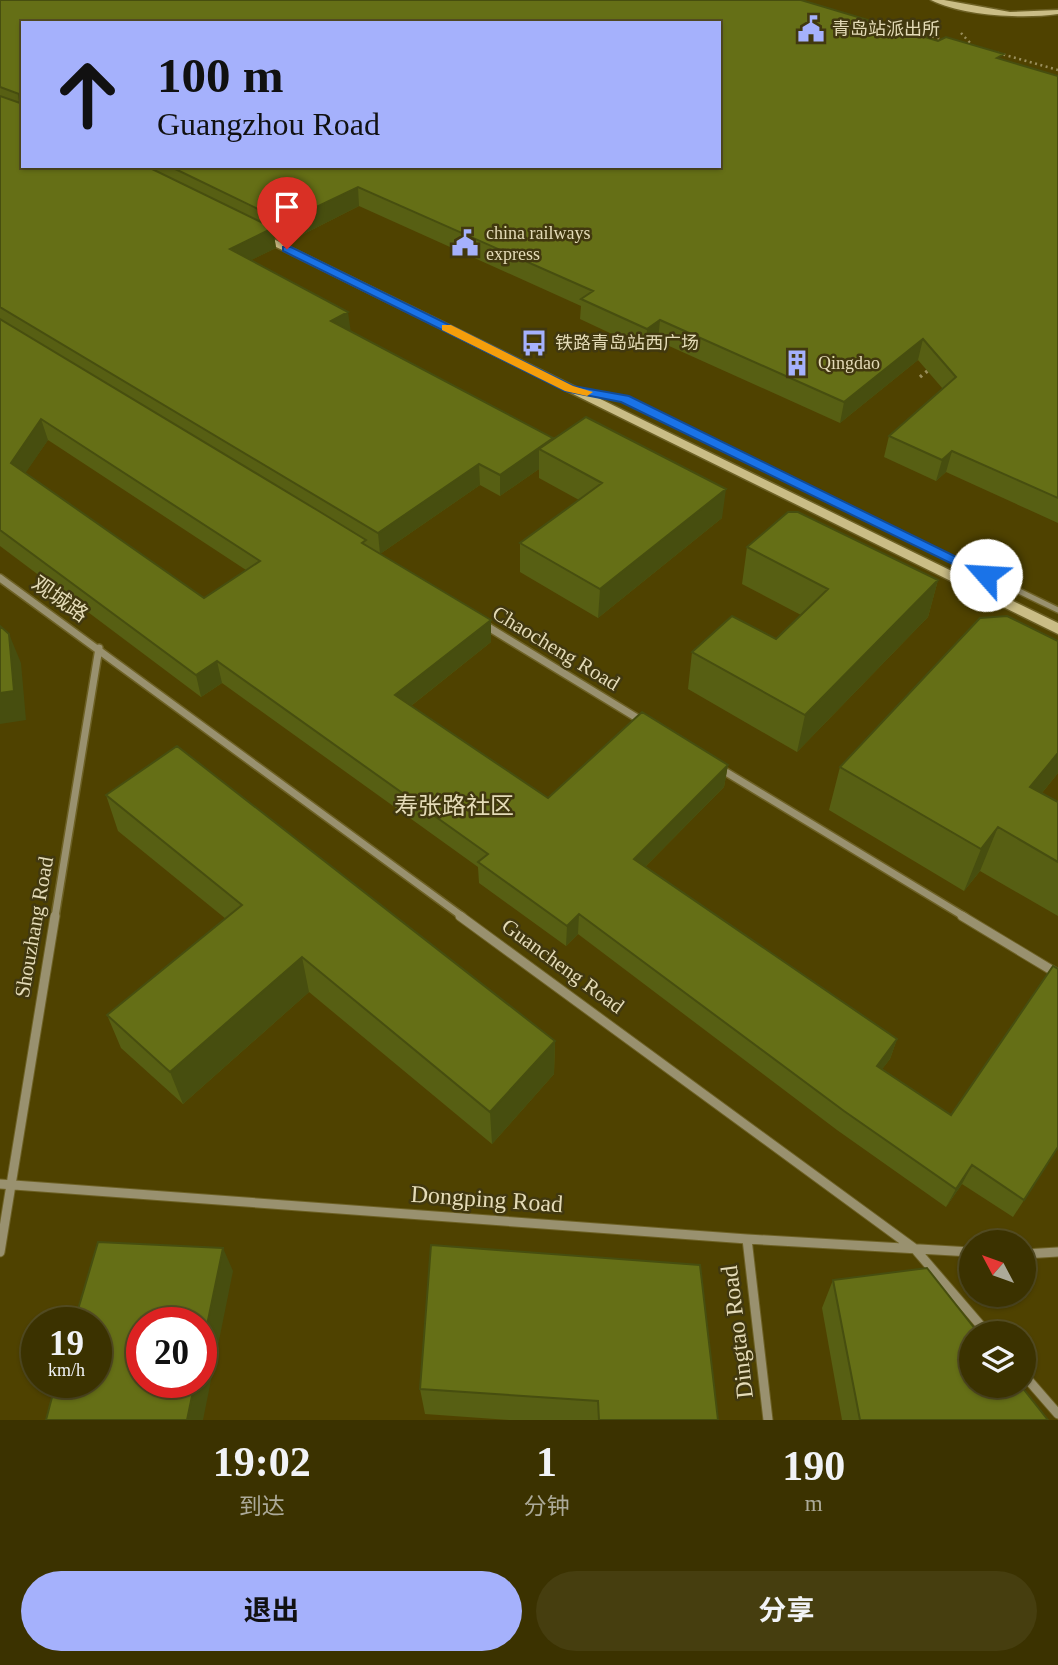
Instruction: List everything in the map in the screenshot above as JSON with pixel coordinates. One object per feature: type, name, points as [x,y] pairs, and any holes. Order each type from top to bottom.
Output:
[{"type":"street","points":[[935,0],[1003,16],[1029,17],[1058,12]]},
{"type":"street","points":[[243,227],[1058,629]]},
{"type":"street","name":"观城路","points":[[0,578],[99,648]]},
{"type":"street","name":"Chaocheng Road","points":[[475,620],[654,728]]},
{"type":"street","name":"Shouzhang Road","points":[[0,1252],[4,1185],[99,648]]},
{"type":"street","name":"Guancheng Road","points":[[99,648],[915,1249],[977,1321]]},
{"type":"street","points":[[713,764],[1058,974]]},
{"type":"street","name":"Dongping Road","points":[[4,1185],[747,1239],[959,1251]]},
{"type":"street","name":"Dingtao Road","points":[[747,1239],[768,1420]]},
{"type":"street","points":[[1036,1253],[1058,1252]]},
{"type":"street","points":[[1036,1389],[1058,1414]]},
{"type":"lane","points":[[569,389],[625,399],[1058,610]]},
{"type":"path","points":[[903,38],[890,35],[902,28],[944,40]]},
{"type":"path","points":[[954,31],[965,35],[970,45]]},
{"type":"path","points":[[960,46],[982,48]]},
{"type":"path","points":[[995,52],[1058,70]]},
{"type":"path","points":[[920,377],[930,368]]},
{"type":"building","points":[[0,0],[801,0],[938,41],[946,37],[1004,54],[997,58],[1058,76],[1058,498],[952,451],[942,460],[889,436],[956,377],[923,339],[844,402],[660,320],[647,329],[581,299],[593,291],[358,187],[285,222],[173,168],[721,168],[721,21],[21,21],[21,168],[150,168],[273,228],[230,249],[348,312],[331,321],[553,438],[500,475],[479,464],[378,533],[0,307],[0,96],[20,103],[19,94],[0,87]]},
{"type":"building","points":[[0,319],[366,540],[362,543],[491,620],[395,695],[548,798],[642,712],[728,765],[634,859],[897,1039],[877,1066],[951,1115],[1053,966],[1058,969],[1058,1147],[1024,1200],[972,1165],[956,1189],[844,1111],[579,914],[567,926],[478,862],[488,854],[217,661],[196,675],[0,530]],"holes":[[[41,419],[260,561],[204,598],[11,463]]]},
{"type":"building","points":[[586,417],[726,489],[600,589],[520,543],[602,483],[539,449]]},
{"type":"building","points":[[788,512],[798,512],[938,580],[805,715],[692,652],[732,616],[776,639],[828,589],[747,547]]},
{"type":"building","points":[[1007,616],[1058,641],[1058,753],[1030,787],[1058,802],[1058,862],[998,827],[981,849],[840,767],[980,618]]},
{"type":"building","points":[[0,626],[9,634],[14,691],[0,693]]},
{"type":"building","points":[[177,746],[555,1041],[490,1112],[302,957],[170,1072],[107,1015],[242,905],[106,795]]},
{"type":"building","points":[[98,1242],[223,1248],[211,1307],[126,1307],[126,1398],[192,1398],[187,1420],[46,1420],[52,1398],[112,1398],[112,1307],[79,1307]]},
{"type":"building","points":[[431,1245],[700,1265],[718,1420],[599,1420],[598,1401],[420,1389]]},
{"type":"building","points":[[927,1268],[969,1321],[959,1321],[959,1398],[1031,1398],[1048,1420],[860,1420],[833,1280]]},
{"type":"slow traffic","points":[[446,328],[569,389],[587,392]]},
{"type":"place","name":"青岛站派出所","points":[[811,29]]},
{"type":"place","name":"china railways express","points":[[465,243]]},
{"type":"place","name":"铁路青岛站西广场","points":[[534,343]]},
{"type":"place","name":"Qingdao","points":[[797,363]]},
{"type":"district","name":"寿张路社区","points":[[454,806]]},
{"type":"route","points":[[287,249],[569,389],[625,399],[986,575]]}]
